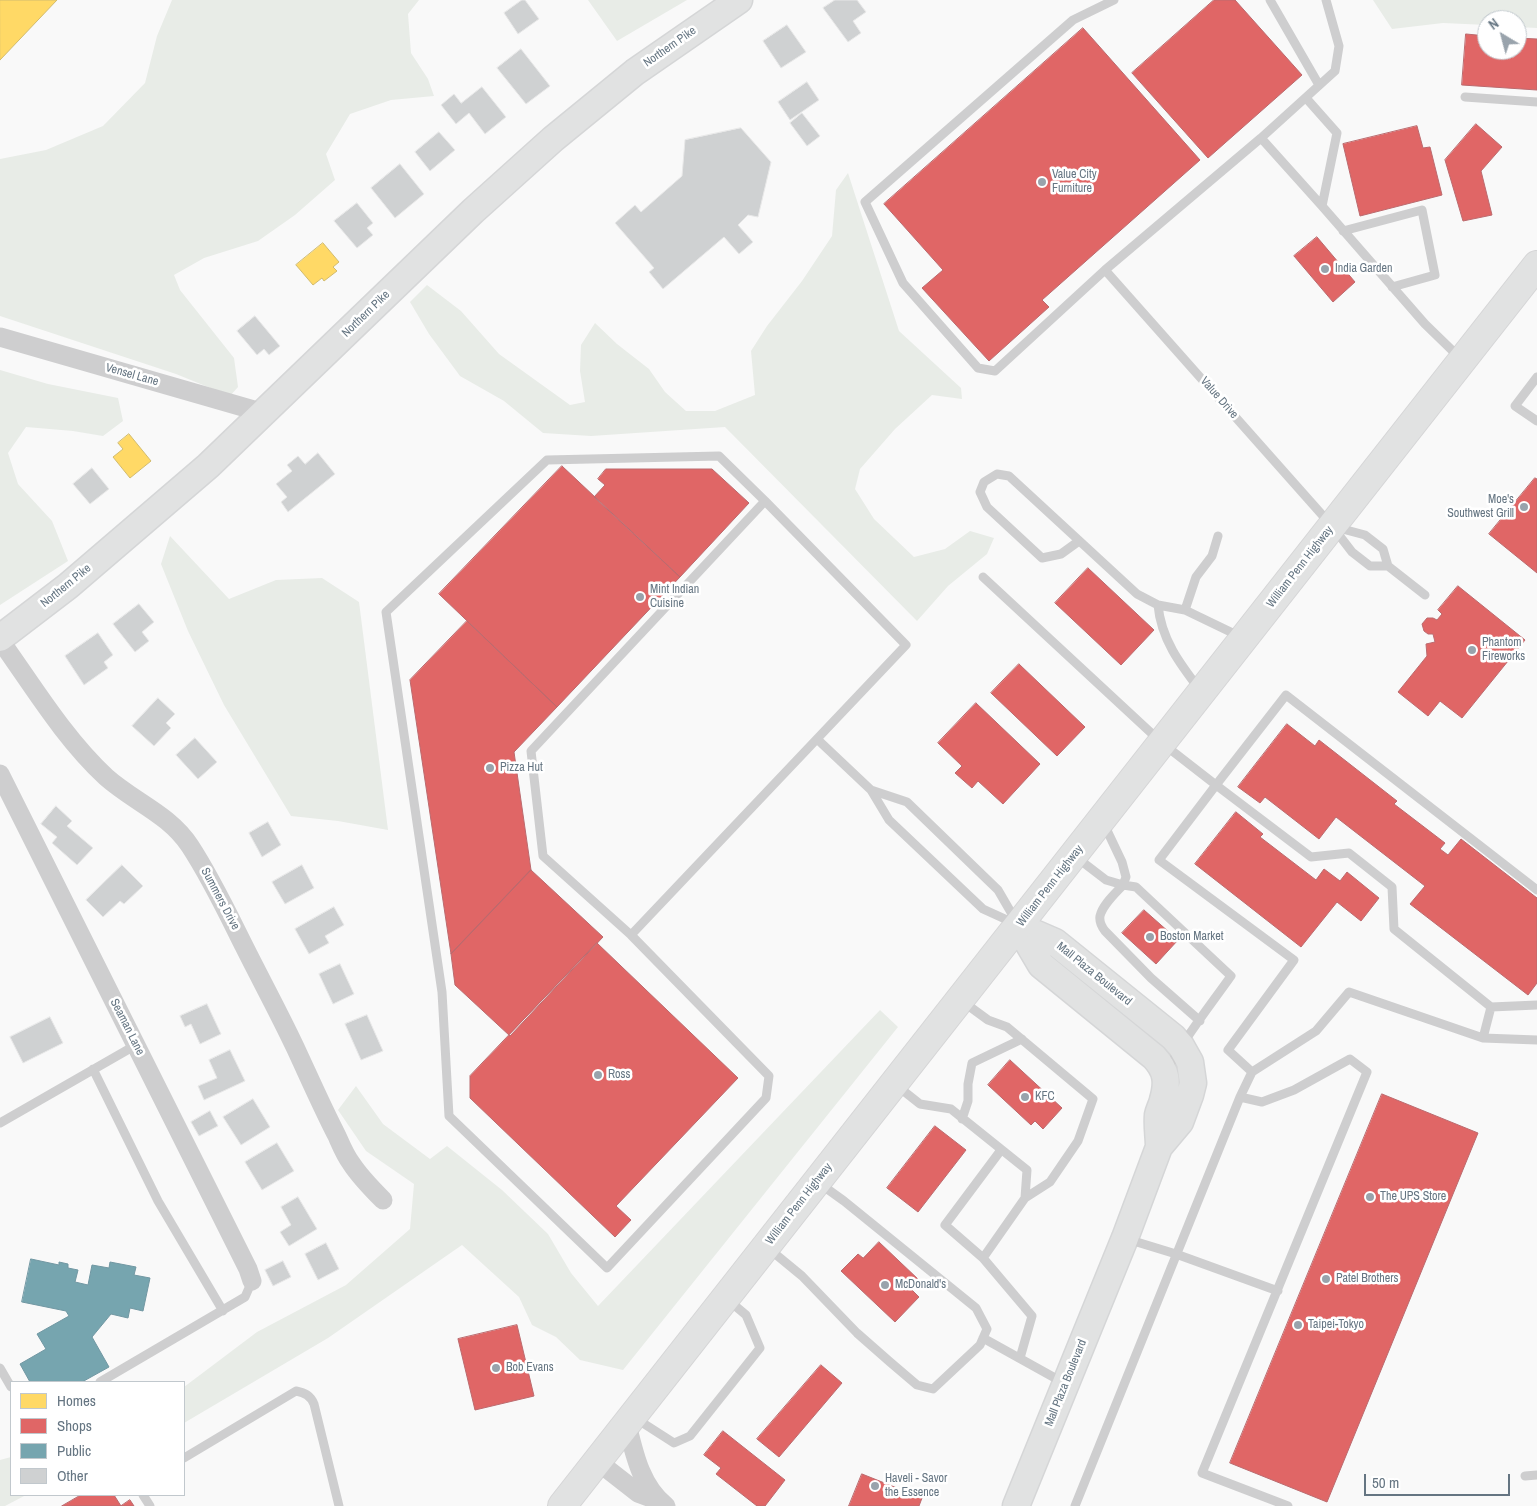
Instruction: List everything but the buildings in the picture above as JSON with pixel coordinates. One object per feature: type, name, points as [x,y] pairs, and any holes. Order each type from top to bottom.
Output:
[{"type":"highway","name":"William Penn Highway","points":[[562,1506],[1537,265]]},
{"type":"main road","name":"Northern Pike","points":[[0,639],[68,586],[208,466],[473,211],[553,139],[634,72],[739,0]]},
{"type":"main road","name":"Mall Plaza Boulevard","points":[[1016,1506],[1125,1238],[1159,1147],[1180,1122],[1193,1083],[1190,1062],[1173,1038],[1055,942],[1018,926]]},
{"type":"main road","name":"Mall Plaza Boulevard","points":[[1018,926],[1041,965],[1154,1056],[1162,1067],[1165,1073],[1165,1092],[1158,1114],[1159,1147]]},
{"type":"street","name":"Vensel Lane","points":[[0,337],[264,413]]},
{"type":"street","name":"Summers Drive","points":[[0,639],[64,729],[89,760],[108,778],[175,827],[189,844],[226,910],[295,1046],[349,1161],[383,1200]]},
{"type":"street","name":"Seaman Lane","points":[[0,774],[248,1268],[252,1281]]},
{"type":"street","points":[[630,1420],[638,1464],[647,1483],[662,1503]]},
{"type":"street","points":[[597,1461],[638,1493],[662,1503]]},
{"type":"lane","points":[[1114,0],[1074,20],[865,202],[903,283],[978,368],[995,372],[1105,270],[1261,138],[1335,71],[1338,46],[1326,0]]},
{"type":"lane","points":[[1270,0],[1319,85]]},
{"type":"lane","points":[[1465,97],[1537,102]]},
{"type":"lane","points":[[1306,98],[1337,133],[1322,206]]},
{"type":"lane","points":[[1261,138],[1424,324],[1462,360]]},
{"type":"lane","points":[[1343,231],[1422,210],[1435,275],[1392,287]]},
{"type":"lane","name":"Value Drive","points":[[1105,270],[1332,526],[1352,552],[1370,566],[1388,566]]},
{"type":"lane","points":[[1537,377],[1515,406],[1537,421]]},
{"type":"lane","points":[[630,935],[906,645],[765,501],[719,456],[548,460],[386,612],[442,992],[449,1116],[607,1268],[766,1098],[770,1076],[630,935],[543,856],[531,751],[765,501]]},
{"type":"lane","points":[[1079,541],[1061,554],[1042,558],[987,506],[980,492],[984,482],[997,474],[1009,476],[1137,594],[1158,605],[1185,610],[1244,638]]},
{"type":"lane","points":[[1332,526],[1365,535],[1383,549],[1388,566],[1425,595]]},
{"type":"lane","points":[[1185,610],[1196,577],[1212,556],[1218,536]]},
{"type":"lane","points":[[983,578],[1162,743],[1311,857],[1350,853],[1392,887],[1394,929],[1492,1007],[1537,1004]]},
{"type":"lane","points":[[1158,605],[1159,620],[1179,664],[1202,692]]},
{"type":"lane","points":[[1252,1072],[1228,1050],[1294,960],[1159,860],[1286,696],[1537,890]]},
{"type":"lane","points":[[817,739],[871,790],[889,820],[983,909],[1018,926]]},
{"type":"lane","points":[[871,790],[907,802],[998,890],[1018,926]]},
{"type":"lane","points":[[1102,819],[1122,862],[1126,878],[1123,885],[1104,907],[1100,916],[1101,923],[1105,931],[1150,978],[1200,1020]]},
{"type":"lane","points":[[1074,855],[1106,880],[1136,887],[1231,976],[1180,1046],[1165,1073]]},
{"type":"lane","points":[[1075,1506],[1240,1097],[1252,1072],[1316,1031],[1349,992],[1483,1038],[1537,1040]]},
{"type":"lane","points":[[960,1000],[988,1020],[1007,1026],[1093,1099],[1078,1141],[1050,1182],[1025,1198],[983,1258]]},
{"type":"lane","points":[[1483,1038],[1492,1007]]},
{"type":"lane","points":[[962,1119],[968,1101],[968,1084],[972,1063],[1022,1039]]},
{"type":"lane","points":[[0,1123],[136,1045]]},
{"type":"lane","points":[[1240,1097],[1262,1102],[1294,1090],[1350,1059],[1367,1072],[1202,1473],[1288,1506]]},
{"type":"lane","points":[[93,1069],[158,1201],[223,1310]]},
{"type":"lane","points":[[894,1083],[920,1104],[951,1109],[1027,1170],[1025,1198]]},
{"type":"lane","points":[[1001,1150],[945,1225],[983,1258],[1032,1316],[1020,1358]]},
{"type":"lane","points":[[766,1246],[802,1276],[857,1333],[917,1384],[933,1389],[980,1345],[987,1329],[976,1308],[844,1201],[817,1182]]},
{"type":"lane","points":[[1125,1238],[1176,1254],[1278,1292]]},
{"type":"lane","points":[[102,1381],[245,1297],[252,1281]]},
{"type":"lane","points":[[630,1420],[674,1443],[690,1436],[760,1348],[746,1315],[725,1298]]},
{"type":"lane","points":[[983,1338],[1066,1384]]},
{"type":"lane","points":[[0,1368],[10,1385]]},
{"type":"lane","points":[[185,1457],[296,1391],[303,1392],[310,1396],[314,1404],[339,1506]]},
{"type":"lane","points":[[1525,1476],[1537,1475]]},
{"type":"shaded area","points":[[172,0],[419,0],[408,14],[411,53],[428,79],[434,96],[391,100],[350,114],[326,154],[335,180],[295,215],[258,241],[204,258],[174,275],[180,290],[234,358],[238,387],[230,396],[176,374],[0,316],[0,159],[46,150],[103,126],[145,83],[157,36]]},
{"type":"shaded area","points":[[588,0],[687,0],[617,41]]},
{"type":"shaded area","points":[[1373,0],[1537,0],[1537,28],[1527,28],[1527,10],[1477,10],[1477,25],[1443,23],[1392,29]]},
{"type":"shaded area","points":[[848,173],[899,331],[961,388],[962,399],[932,395],[895,429],[860,469],[855,489],[874,519],[914,557],[945,549],[970,531],[994,538],[987,554],[948,586],[917,621],[725,427],[591,436],[543,433],[504,401],[460,376],[429,334],[410,302],[427,285],[461,311],[499,354],[570,405],[585,402],[580,371],[581,345],[595,323],[617,344],[649,369],[665,392],[686,411],[715,411],[755,395],[751,351],[832,236],[836,190]]},
{"type":"shaded area","points":[[0,370],[48,384],[118,398],[123,421],[103,436],[26,427],[8,453],[18,484],[52,521],[68,561],[0,605]]},
{"type":"shaded area","points":[[170,536],[229,599],[276,580],[322,578],[359,602],[388,830],[338,821],[291,816],[224,705],[188,631],[161,564]]},
{"type":"shaded area","points":[[880,1010],[898,1027],[623,1370],[580,1360],[556,1337],[532,1325],[519,1297],[462,1245],[328,1338],[185,1422],[185,1386],[257,1332],[346,1285],[410,1229],[414,1184],[366,1151],[338,1110],[356,1086],[383,1124],[430,1159],[447,1146],[502,1190],[548,1234],[571,1273],[598,1306]]},
{"type":"shaded area","points":[[10,1457],[10,1496],[24,1496],[5,1506],[0,1506],[0,1460]]},
{"type":"place","name":"Value City Furniture","points":[[1042,182]]},
{"type":"place","name":"India Garden","points":[[1325,269]]},
{"type":"place","name":"Moe's Southwest Grill","points":[[1524,507]]},
{"type":"place","name":"Mint Indian Cuisine","points":[[640,597]]},
{"type":"place","name":"Phantom Fireworks","points":[[1472,650]]},
{"type":"place","name":"Pizza Hut","points":[[490,768]]},
{"type":"place","name":"Boston Market","points":[[1150,937]]},
{"type":"place","name":"Ross","points":[[598,1075]]},
{"type":"place","name":"KFC","points":[[1025,1097]]},
{"type":"place","name":"The UPS Store","points":[[1370,1197]]},
{"type":"place","name":"Patel Brothers","points":[[1326,1279]]},
{"type":"place","name":"McDonald's","points":[[885,1285]]},
{"type":"place","name":"Taipei-Tokyo","points":[[1298,1325]]},
{"type":"place","name":"Bob Evans","points":[[496,1368]]},
{"type":"place","name":"Haveli - Savor the Essence","points":[[875,1486]]}]
